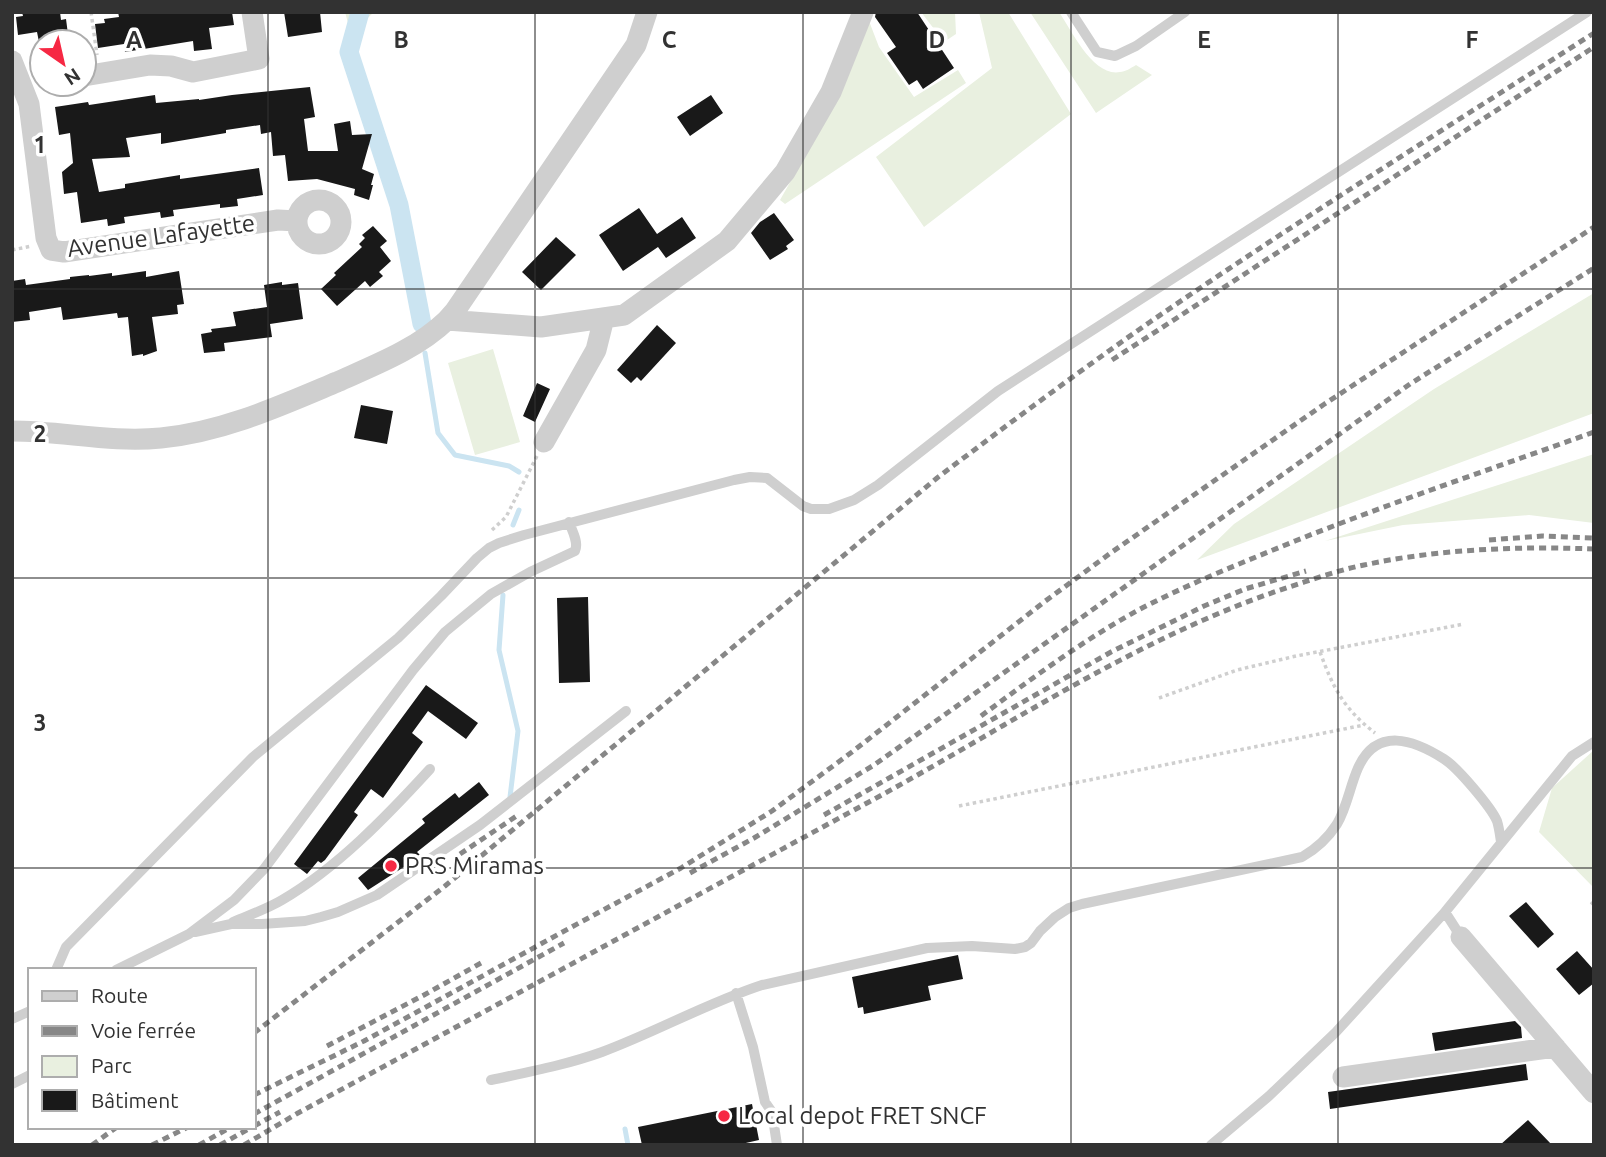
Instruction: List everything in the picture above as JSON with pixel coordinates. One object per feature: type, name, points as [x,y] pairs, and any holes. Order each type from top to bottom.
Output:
[{"type":"street","points":[[98,74],[150,65],[171,66],[193,72],[259,59],[252,12]]},
{"type":"street","points":[[12,431],[105,438],[160,438],[215,429],[276,408],[380,363],[434,333],[455,311],[636,45],[647,12]]},
{"type":"street","points":[[447,320],[541,327],[624,315],[727,241],[785,172],[831,92],[863,12]]},
{"type":"street","name":"Avenue Lafayette","points":[[12,61],[28,79]]},
{"type":"street","name":"Avenue Lafayette","points":[[30,98],[46,239],[51,250],[64,252],[278,220],[297,221]]},
{"type":"street","points":[[544,442],[596,350],[604,318]]},
{"type":"street","points":[[1461,937],[1594,1093]]},
{"type":"street","points":[[1343,1077],[1555,1047]]},
{"type":"lane","points":[[1071,12],[1097,52],[1115,56],[1136,46],[1185,12]]},
{"type":"lane","points":[[57,968],[66,947],[253,757],[398,638],[489,548],[569,522],[750,477],[767,478],[803,506],[811,509],[829,509],[854,500],[878,485],[998,391],[1587,12]]},
{"type":"lane","points":[[120,968],[189,934],[234,901],[252,883],[413,670],[445,632],[491,594],[575,551],[576,541],[569,522]]},
{"type":"lane","points":[[230,924],[305,920],[338,912],[377,895],[497,812],[626,711]]},
{"type":"lane","points":[[491,1080],[601,1052],[736,993],[762,985],[927,948],[1025,947],[1069,908],[1302,857],[1315,850],[1338,822],[1359,767],[1369,751],[1384,741],[1396,739],[1412,743],[1432,751],[1453,765],[1491,810],[1502,842]]},
{"type":"lane","points":[[1211,1145],[1269,1096],[1336,1032],[1445,912],[1572,756],[1594,743]]},
{"type":"lane","points":[[189,934],[230,924],[285,898],[323,871],[389,814],[430,769]]},
{"type":"lane","points":[[1445,912],[1461,937]]},
{"type":"lane","points":[[736,993],[753,1047],[765,1102],[772,1112],[777,1145]]},
{"type":"lane","points":[[12,1084],[28,1076]]},
{"type":"path","points":[[477,558],[494,528],[506,517],[544,442]]},
{"type":"path","points":[[1160,698],[1237,670],[1464,624]]},
{"type":"path","points":[[1320,652],[1342,700],[1364,725],[1384,741]]},
{"type":"path","points":[[959,806],[1364,725]]},
{"type":"green space","points":[[345,12],[374,12],[351,34]]},
{"type":"green space","points":[[921,12],[955,12],[956,34],[944,42]]},
{"type":"green space","points":[[979,12],[1008,12],[1071,114],[924,227],[876,157],[992,68]]},
{"type":"green space","points":[[1030,12],[1059,12],[1084,51],[1110,72],[1126,71],[1136,65],[1152,75],[1096,113]]},
{"type":"green space","points":[[869,21],[879,47],[914,97],[958,70],[966,83],[785,204],[780,200],[826,119]]},
{"type":"green space","points":[[1594,293],[1594,413],[1197,560],[1234,524],[1434,389]]},
{"type":"green space","points":[[493,349],[520,442],[475,455],[448,363]]},
{"type":"green space","points":[[1594,454],[1594,523],[1529,515],[1403,525],[1325,541]]},
{"type":"green space","points":[[1594,750],[1594,888],[1539,832],[1552,788]]},
{"type":"building","points":[[22,12],[60,12],[61,20],[66,19],[67,28],[28,28],[28,33],[18,35],[16,17],[23,16]]},
{"type":"building","points":[[118,12],[232,12],[234,25],[209,28],[212,49],[194,51],[193,41],[125,52],[124,44],[98,48],[98,28],[95,24],[105,23],[104,19],[119,17]]},
{"type":"building","points":[[284,12],[320,12],[322,32],[288,37]]},
{"type":"building","points":[[876,12],[917,12],[954,68],[923,89],[917,80],[909,85],[887,53],[896,47],[875,17]]},
{"type":"building","points":[[310,87],[315,117],[304,119],[308,151],[338,151],[334,124],[350,121],[352,135],[372,134],[362,169],[374,174],[369,200],[354,195],[355,189],[317,179],[288,181],[285,155],[273,156],[271,132],[261,134],[260,125],[161,144],[161,133],[126,138],[130,157],[92,159],[99,192],[125,188],[125,184],[180,175],[180,179],[259,168],[263,195],[237,199],[238,206],[220,208],[220,204],[173,210],[174,216],[161,218],[160,212],[124,217],[125,223],[108,226],[107,219],[81,223],[77,192],[64,194],[62,172],[73,163],[70,133],[59,135],[55,107],[155,95],[156,103],[199,100]]},
{"type":"building","points":[[711,95],[723,113],[690,136],[677,117]]},
{"type":"building","points":[[639,208],[657,234],[682,217],[696,238],[666,258],[658,247],[623,271],[599,235]]},
{"type":"building","points":[[774,213],[794,240],[786,246],[788,249],[770,260],[751,233],[760,222]]},
{"type":"building","points":[[373,226],[387,241],[380,247],[391,261],[379,272],[383,276],[370,287],[365,281],[337,306],[321,289],[362,247],[359,244],[365,238],[362,235]]},
{"type":"building","points":[[556,237],[576,255],[541,290],[522,272]]},
{"type":"building","points":[[146,271],[146,277],[179,271],[184,304],[177,305],[178,314],[152,317],[157,351],[143,356],[132,356],[128,317],[118,318],[117,313],[63,320],[61,307],[29,312],[30,320],[12,322],[12,281],[25,279],[26,285],[70,277],[112,273],[112,276]]},
{"type":"building","points":[[282,282],[282,285],[298,283],[303,319],[270,324],[272,337],[224,343],[225,351],[204,353],[201,334],[212,332],[211,329],[236,326],[233,312],[267,307],[264,285]]},
{"type":"building","points":[[657,325],[676,343],[641,381],[637,377],[631,383],[617,370]]},
{"type":"building","points":[[537,383],[550,389],[535,422],[523,416]]},
{"type":"building","points":[[361,405],[393,411],[387,444],[354,438]]},
{"type":"building","points":[[588,597],[590,682],[559,683],[557,598]]},
{"type":"building","points":[[426,685],[478,723],[466,739],[428,711],[412,733],[423,742],[383,798],[371,789],[354,812],[358,815],[325,860],[321,863],[318,861],[307,874],[294,864]]},
{"type":"building","points":[[479,782],[489,795],[417,852],[421,856],[368,890],[358,878],[425,823],[422,819],[455,793],[459,798]]},
{"type":"building","points":[[1526,902],[1554,934],[1538,948],[1509,916]]},
{"type":"building","points":[[1577,951],[1594,970],[1594,983],[1579,995],[1556,969]]},
{"type":"building","points":[[958,955],[963,979],[928,986],[931,1000],[864,1014],[863,1007],[858,1008],[852,977]]},
{"type":"building","points":[[1515,1021],[1521,1027],[1522,1038],[1435,1051],[1432,1033]]},
{"type":"building","points":[[1526,1064],[1528,1080],[1330,1109],[1328,1092]]},
{"type":"building","name":"Local depot FRET SNCF","points":[[752,1104],[759,1140],[737,1145],[642,1145],[638,1127]]},
{"type":"building","points":[[1528,1120],[1552,1145],[1500,1145]]},
{"type":"waterway","points":[[360,12],[349,52],[399,205],[422,324]]},
{"type":"waterway","points":[[425,353],[438,433],[455,455],[509,466],[519,472]]},
{"type":"waterway","points":[[513,525],[519,510]]},
{"type":"waterway","points":[[503,595],[499,650],[518,731],[510,797]]},
{"type":"waterway","points":[[625,1129],[628,1145]]},
{"type":"railway","points":[[256,1031],[445,886],[937,478],[990,438],[1205,285],[1594,33]]},
{"type":"railway","points":[[1112,360],[1594,47]]},
{"type":"railway","points":[[256,1094],[364,1041],[681,868],[772,811],[1112,552],[1323,405],[1594,227]]},
{"type":"railway","points":[[690,873],[754,838],[874,765],[1410,384],[1594,268]]},
{"type":"railway","points":[[981,716],[1061,658],[1144,607],[1181,589],[1332,527],[1594,432]]},
{"type":"railway","points":[[1489,540],[1542,536],[1594,538]]},
{"type":"railway","points":[[244,1145],[867,803],[1073,686],[1178,631],[1289,587],[1364,565],[1421,555],[1479,550],[1594,549]]},
{"type":"railway","points":[[824,815],[1111,652],[1204,606],[1245,589],[1306,571]]},
{"type":"railway","points":[[460,854],[518,815]]},
{"type":"railway","points":[[256,1113],[564,943]]},
{"type":"railway","points":[[327,1046],[481,963]]},
{"type":"railway","points":[[256,1125],[280,1112]]},
{"type":"railway","points":[[92,1145],[114,1129]]},
{"type":"railway","points":[[152,1145],[184,1129]]},
{"type":"railway","points":[[199,1145],[227,1129]]},
{"type":"railway","points":[[220,1145],[248,1129]]},
{"type":"place","name":"PRS Miramas","points":[[391,866]]},
{"type":"place","name":"Local depot FRET SNCF","points":[[724,1116]]}]
